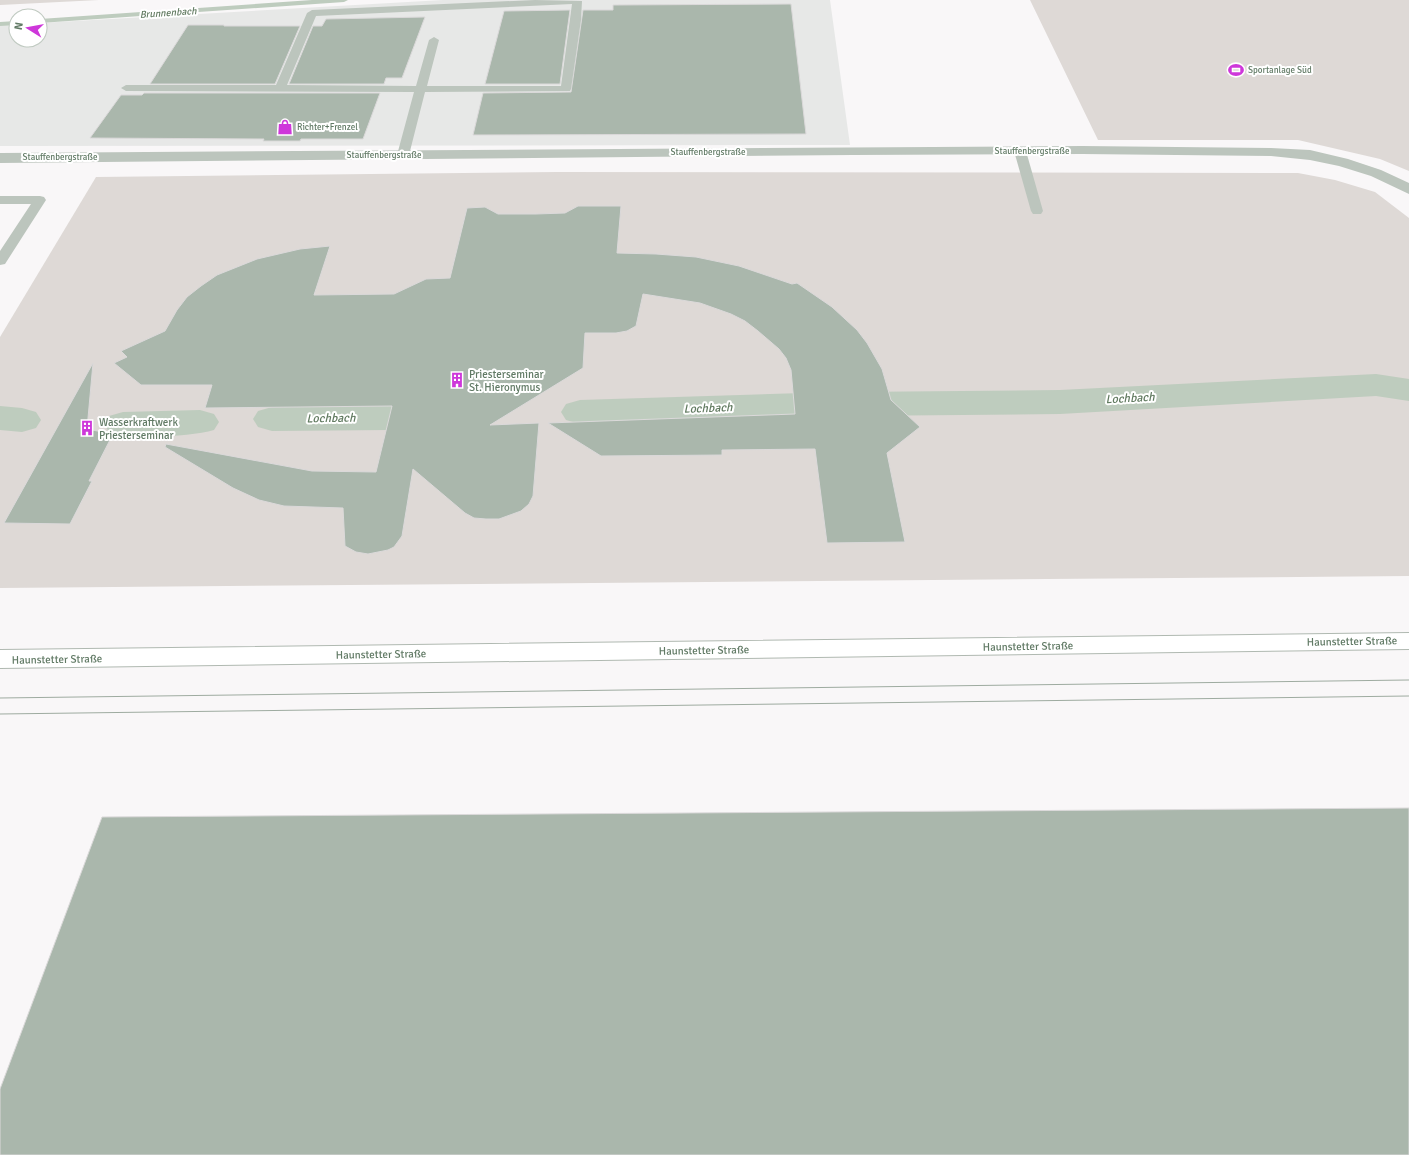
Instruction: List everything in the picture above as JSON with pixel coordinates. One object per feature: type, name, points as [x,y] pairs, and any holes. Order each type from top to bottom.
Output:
[{"type":"main road","name":"Haunstetter Straße","points":[[0,659],[1409,641]]},
{"type":"street","name":"Stauffenbergstraße","points":[[0,158],[403,154],[1020,151],[1271,152],[1310,155],[1343,162],[1376,173],[1409,189]]},
{"type":"lane","points":[[126,88],[421,90],[566,89],[576,20],[577,1],[312,13],[280,88]]},
{"type":"lane","points":[[403,154],[434,40]]},
{"type":"lane","points":[[1020,151],[1037,211]]},
{"type":"lane","points":[[0,200],[40,200],[0,261]]},
{"type":"shaded area","points":[[0,0],[99,0],[0,5]]},
{"type":"shaded area","points":[[443,0],[830,0],[850,145],[0,146],[0,25],[8,24],[8,48],[48,48],[48,23]]},
{"type":"shaded area","name":"Sportanlage Süd","points":[[1030,0],[1409,0],[1409,171],[1380,159],[1298,140],[1098,140]]},
{"type":"shaded area","points":[[557,172],[1298,173],[1335,180],[1375,192],[1409,218],[1409,576],[0,588],[0,337],[96,177]]},
{"type":"building","points":[[791,4],[806,134],[473,135],[483,93],[571,92],[583,10],[613,10],[613,5]]},
{"type":"building","points":[[570,10],[560,84],[485,84],[504,11]]},
{"type":"building","points":[[425,17],[402,78],[386,78],[384,84],[289,84],[313,26],[322,26],[326,19]]},
{"type":"building","points":[[188,25],[300,26],[275,84],[150,84]]},
{"type":"building","points":[[144,93],[380,93],[363,139],[301,139],[300,141],[263,141],[264,139],[90,138],[121,95],[142,95]]},
{"type":"building","name":"Priesterseminar St. Hieronymus","points":[[578,206],[621,206],[617,253],[696,257],[739,266],[792,284],[797,283],[832,307],[857,330],[867,343],[882,369],[891,400],[920,427],[887,453],[905,542],[827,543],[815,449],[722,450],[722,455],[601,456],[548,423],[795,414],[791,370],[786,358],[779,349],[745,321],[731,314],[700,303],[643,294],[636,326],[627,331],[616,333],[585,333],[583,368],[490,425],[539,423],[533,496],[529,504],[521,511],[499,519],[474,518],[465,513],[413,469],[402,536],[394,547],[388,550],[368,554],[356,552],[345,546],[343,508],[284,506],[259,500],[233,488],[165,447],[166,444],[312,471],[376,472],[392,406],[205,408],[212,385],[141,385],[114,363],[127,357],[121,351],[165,331],[177,310],[187,297],[201,286],[217,275],[257,259],[300,249],[330,246],[314,295],[394,294],[426,279],[450,278],[467,208],[485,207],[498,214],[536,214],[565,213]]},
{"type":"building","points":[[93,363],[87,429],[113,434],[89,481],[92,481],[70,524],[4,523]]},
{"type":"building","points":[[1409,808],[1409,1155],[0,1155],[0,1089],[102,817]]},
{"type":"waterway","name":"Brunnenbach","points":[[48,20],[344,0]]},
{"type":"waterway","name":"Brunnenbach","points":[[0,24],[8,24]]},
{"type":"waterway","name":"Lochbach","points":[[850,404],[1060,402],[1376,385],[1409,390]]},
{"type":"waterway","name":"Lochbach","points":[[580,412],[835,404]]},
{"type":"waterway","name":"Lochbach","points":[[0,418],[22,420]]},
{"type":"waterway","name":"Lochbach","points":[[272,419],[390,418]]},
{"type":"waterway","name":"Lochbach","points":[[123,424],[200,422]]},
{"type":"tram line","points":[[0,698],[1409,680]]},
{"type":"tram line","points":[[0,714],[1409,696]]},
{"type":"place","name":"Sportanlage Süd","points":[[1236,70]]},
{"type":"place","name":"Richter+Frenzel","points":[[285,127]]},
{"type":"place","name":"Priesterseminar St. Hieronymus","points":[[457,380]]},
{"type":"place","name":"Wasserkraftwerk Priesterseminar","points":[[87,428]]}]
